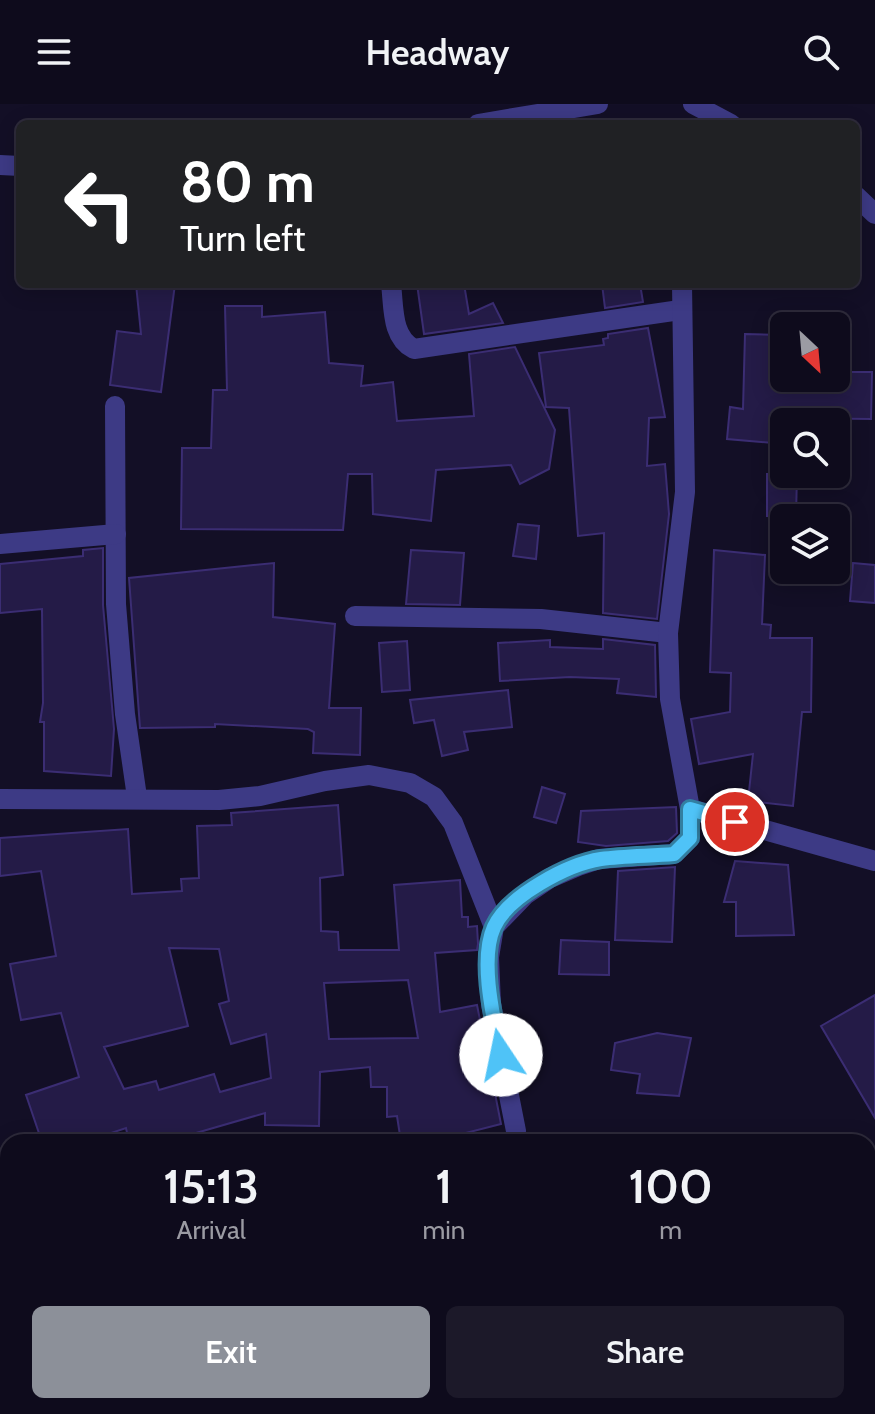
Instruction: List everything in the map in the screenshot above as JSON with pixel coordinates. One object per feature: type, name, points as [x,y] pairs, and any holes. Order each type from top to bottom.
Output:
[{"type":"street","points":[[502,120],[598,104]]},
{"type":"street","points":[[693,104],[719,117]]},
{"type":"street","points":[[860,200],[875,214]]},
{"type":"street","points":[[391,288],[397,333],[404,343],[414,349],[680,310]]},
{"type":"street","points":[[494,927],[525,895],[550,878],[599,859],[674,854],[690,838],[690,809],[670,699],[668,633],[685,492],[686,403],[680,310],[682,288]]},
{"type":"street","points":[[115,406],[116,604],[125,714],[137,797]]},
{"type":"street","points":[[0,544],[116,534]]},
{"type":"street","points":[[355,616],[541,619],[668,633]]},
{"type":"street","points":[[0,799],[137,797],[219,800],[260,796],[325,781],[369,775],[410,783],[434,797],[453,823],[494,927],[489,957],[491,1004],[516,1131]]},
{"type":"street","points":[[690,809],[875,861]]},
{"type":"building","points":[[136,288],[174,288],[161,392],[110,385],[117,331],[141,334]]},
{"type":"building","points":[[418,288],[465,288],[469,314],[493,303],[503,323],[424,334]]},
{"type":"building","points":[[602,288],[641,288],[643,302],[605,308]]},
{"type":"building","points":[[225,306],[262,306],[262,317],[325,312],[329,363],[363,366],[361,386],[393,382],[397,421],[474,416],[469,354],[515,347],[555,430],[549,469],[520,484],[511,465],[436,470],[431,521],[373,514],[372,474],[348,474],[343,530],[181,529],[182,448],[211,448],[213,390],[227,390]]},
{"type":"building","points":[[648,328],[665,417],[649,418],[647,466],[665,464],[669,514],[657,619],[603,613],[604,533],[578,536],[569,408],[546,407],[539,353],[604,345],[603,339],[608,338],[608,334]]},
{"type":"building","points":[[745,334],[770,335],[770,392],[850,392],[850,372],[872,372],[871,419],[850,419],[850,408],[770,408],[770,443],[727,439],[730,407],[743,409]]},
{"type":"building","points":[[767,474],[770,474],[770,488],[797,488],[796,504],[770,504],[770,516],[767,516]]},
{"type":"building","points":[[518,524],[539,526],[536,559],[513,556]]},
{"type":"building","points":[[103,548],[103,605],[114,729],[111,776],[44,771],[44,722],[40,722],[43,703],[42,609],[0,613],[0,564],[83,556],[83,550]]},
{"type":"building","points":[[411,550],[464,553],[460,605],[406,604]]},
{"type":"building","points":[[714,550],[765,555],[762,624],[771,625],[770,638],[812,638],[811,712],[802,712],[793,806],[748,801],[753,754],[699,764],[691,719],[730,712],[731,673],[710,672]]},
{"type":"building","points":[[274,563],[273,617],[335,624],[329,708],[361,708],[360,755],[313,753],[314,732],[308,729],[215,724],[215,727],[140,728],[129,578]]},
{"type":"building","points":[[853,563],[875,565],[875,603],[850,601]]},
{"type":"building","points":[[603,639],[655,645],[656,697],[617,693],[619,679],[570,677],[500,681],[498,643],[550,640],[550,647],[603,649]]},
{"type":"building","points":[[407,641],[410,690],[382,692],[379,643]]},
{"type":"building","points":[[508,690],[512,727],[464,732],[468,750],[442,756],[434,720],[414,723],[410,700]]},
{"type":"building","points":[[542,787],[565,794],[556,823],[534,817]]},
{"type":"building","points":[[338,805],[343,875],[320,878],[321,931],[338,932],[339,950],[399,950],[394,885],[460,880],[462,917],[468,917],[468,927],[477,926],[478,944],[477,950],[435,953],[440,1012],[477,1005],[482,1030],[471,1032],[479,1077],[491,1073],[501,1124],[462,1134],[400,1134],[397,1116],[387,1117],[387,1087],[371,1087],[370,1067],[320,1072],[319,1126],[265,1125],[265,1113],[193,1134],[127,1134],[126,1128],[108,1134],[39,1134],[26,1095],[79,1077],[61,1013],[21,1020],[10,964],[56,956],[41,871],[0,876],[0,838],[128,829],[132,894],[182,891],[181,879],[199,878],[197,826],[232,825],[231,813]],"holes":[[[169,948],[219,949],[229,1001],[219,1004],[231,1044],[266,1034],[271,1078],[220,1092],[214,1074],[159,1090],[156,1081],[124,1089],[104,1047],[188,1026]],[[408,980],[418,1038],[329,1039],[324,983]]]},
{"type":"building","points":[[676,807],[677,833],[668,841],[606,846],[578,842],[581,811]]},
{"type":"building","points":[[735,861],[788,865],[794,935],[736,936],[736,902],[724,902]]},
{"type":"building","points":[[675,867],[672,942],[615,940],[618,871]]},
{"type":"building","points":[[561,940],[609,942],[609,975],[559,974]]},
{"type":"building","points":[[875,995],[875,1118],[821,1026]]},
{"type":"building","points":[[657,1033],[691,1038],[679,1096],[637,1093],[640,1074],[611,1070],[615,1043]]},
{"type":"route","points":[[501,1055],[491,1004],[489,957],[494,927],[511,908],[550,878],[599,859],[674,854],[683,849],[690,838],[690,809],[735,822]]}]
